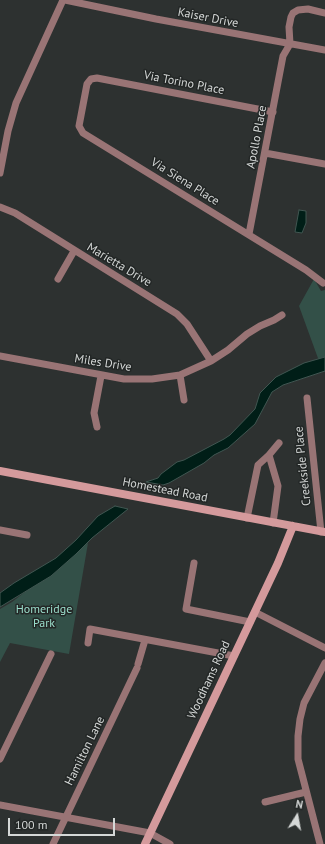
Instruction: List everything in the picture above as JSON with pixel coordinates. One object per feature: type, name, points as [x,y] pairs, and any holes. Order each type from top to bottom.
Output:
[{"type":"street","name":"Kaiser Drive","points":[[64,0],[156,19],[325,50]]},
{"type":"street","points":[[0,173],[4,130],[64,0]]},
{"type":"street","points":[[290,44],[289,27],[293,13],[298,10],[325,13]]},
{"type":"street","name":"Apollo Place","points":[[248,234],[283,56],[290,44]]},
{"type":"street","name":"Via Torino Place","points":[[91,79],[97,78],[273,112]]},
{"type":"street","name":"Via Siena Place","points":[[91,79],[87,84],[79,121],[79,126],[83,133],[306,270],[323,283]]},
{"type":"street","points":[[265,153],[325,164]]},
{"type":"street","name":"Marietta Drive","points":[[0,207],[15,213],[177,314],[187,324],[211,361]]},
{"type":"street","points":[[58,279],[74,251]]},
{"type":"street","name":"Miles Drive","points":[[0,356],[101,376],[124,379],[152,379],[180,375],[211,361],[228,350],[247,334],[282,315]]},
{"type":"street","points":[[180,375],[184,400]]},
{"type":"street","points":[[97,427],[94,413],[101,376]]},
{"type":"street","name":"Creekside Place","points":[[307,398],[323,532]]},
{"type":"street","points":[[247,518],[258,466],[279,444]]},
{"type":"street","points":[[269,455],[278,486],[273,523]]},
{"type":"street","name":"Homestead Road","points":[[0,471],[323,532]]},
{"type":"street","name":"Woodhams Road","points":[[145,844],[255,612],[293,526]]},
{"type":"street","points":[[0,530],[27,535]]},
{"type":"street","points":[[194,563],[186,609],[250,622]]},
{"type":"street","points":[[255,612],[325,648]]},
{"type":"street","points":[[88,643],[90,630],[234,656]]},
{"type":"street","name":"Hamilton Lane","points":[[52,844],[137,666],[145,640]]},
{"type":"street","points":[[0,759],[51,654]]},
{"type":"street","points":[[320,844],[298,759],[298,736],[304,703],[325,663]]},
{"type":"street","points":[[265,802],[306,792]]},
{"type":"street","points":[[0,805],[150,833],[170,844]]},
{"type":"green space","points":[[314,279],[321,291],[325,290],[325,372],[323,372],[299,306]]},
{"type":"green space","name":"Homeridge Park","points":[[88,543],[69,654],[10,643],[0,662],[0,609],[12,602]]},
{"type":"shaded area","points":[[299,210],[306,211],[306,223],[302,233],[295,232]]},
{"type":"shaded area","points":[[325,357],[325,371],[283,385],[272,392],[255,424],[228,448],[169,483],[163,485],[146,482],[158,478],[177,462],[184,460],[230,435],[255,409],[260,393],[276,377],[304,363]]},
{"type":"shaded area","points":[[115,506],[128,509],[92,538],[51,576],[0,607],[0,593],[56,558],[76,540],[98,516]]}]
